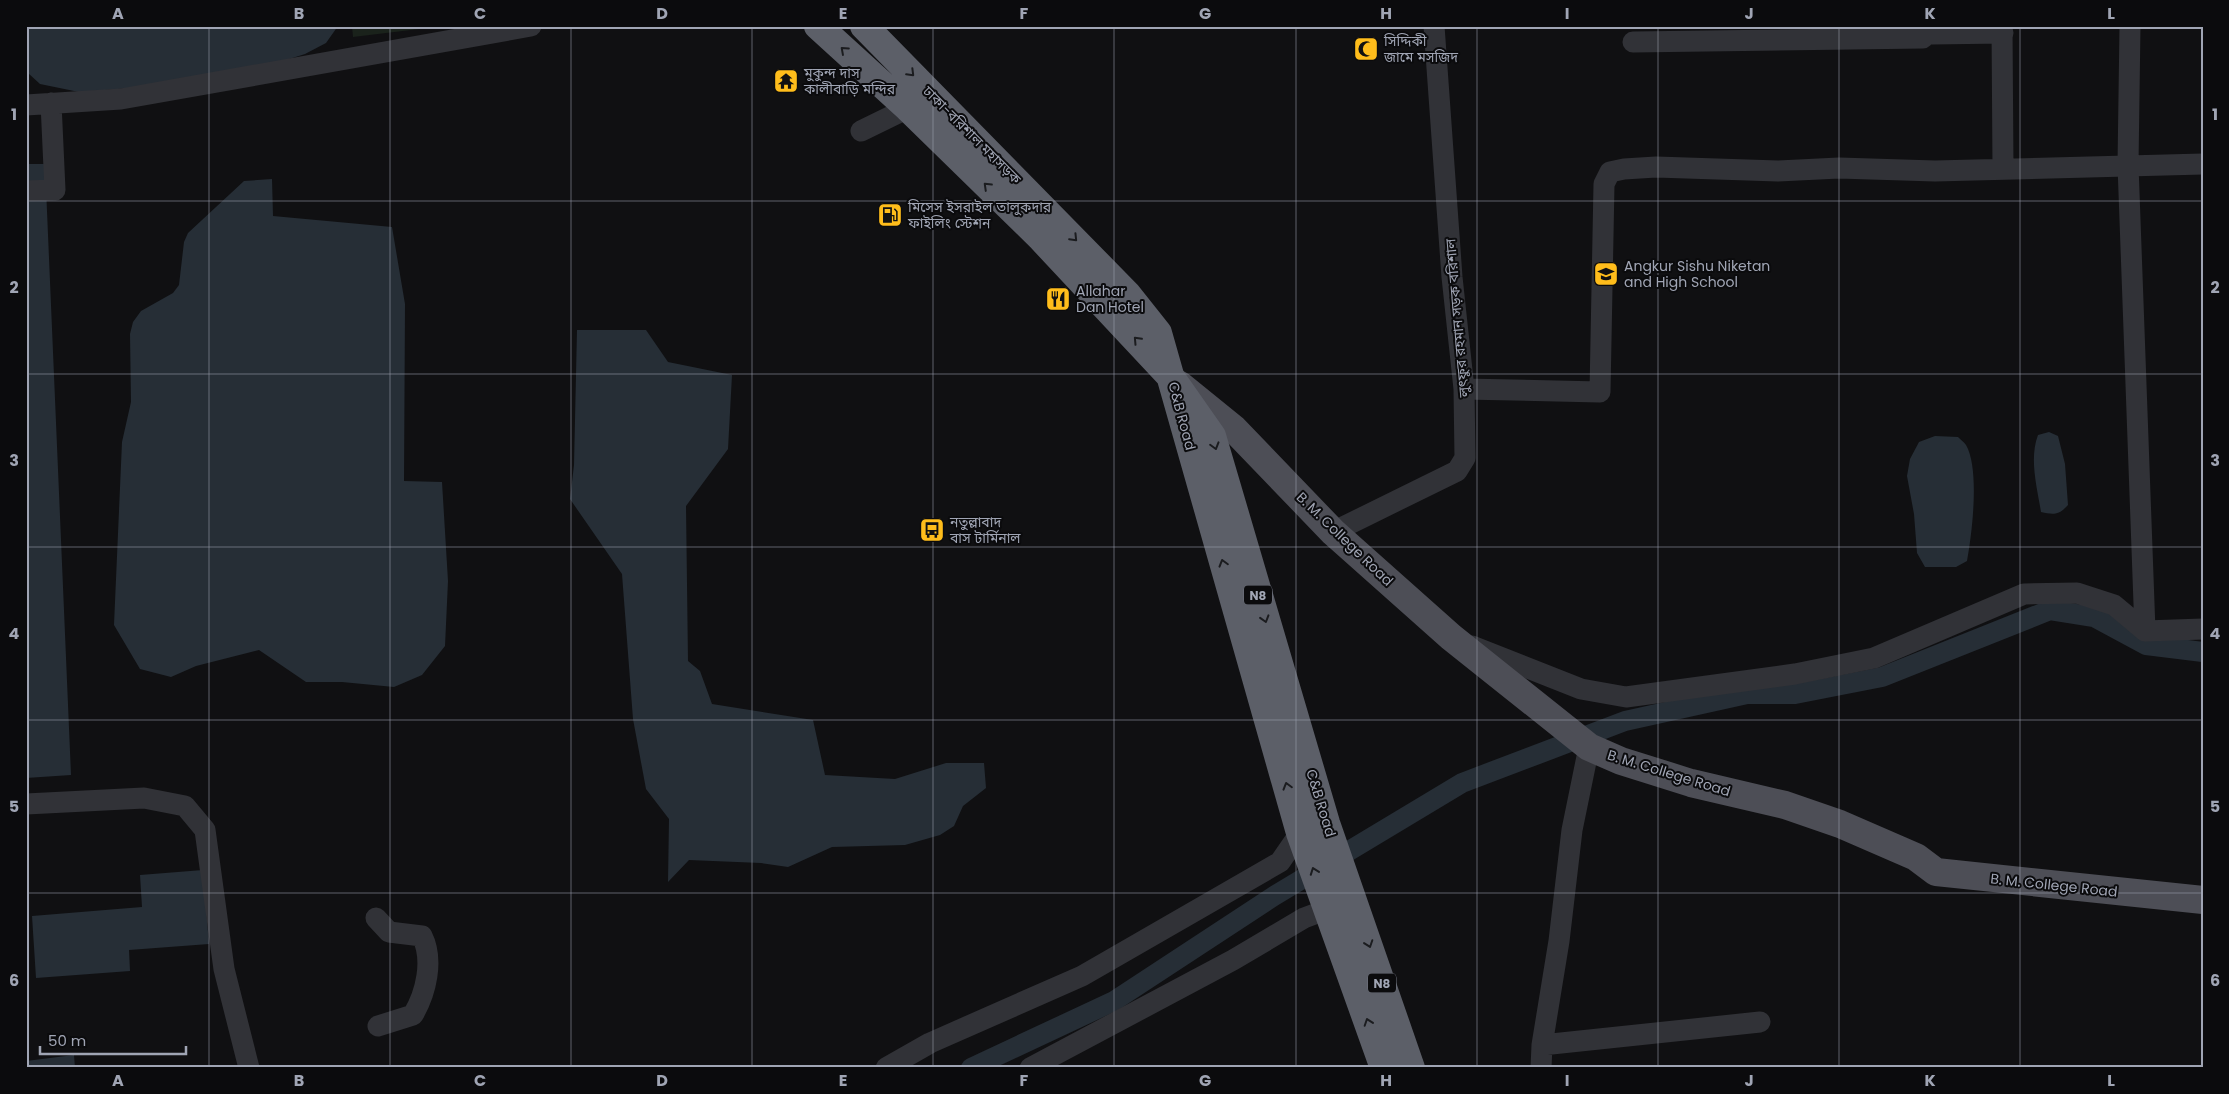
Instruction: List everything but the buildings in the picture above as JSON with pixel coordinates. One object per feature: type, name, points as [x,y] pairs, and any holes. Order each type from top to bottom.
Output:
[{"type":"highway","name":"ঢাকা-বরিশাল মহাসড়ক","points":[[818,26],[908,108],[1040,237],[1170,376]]},
{"type":"highway","name":"ঢাকা-বরিশাল মহাসড়ক","points":[[864,26],[1128,294],[1158,333],[1170,376]]},
{"type":"highway","name":"C&B Road","points":[[1170,376],[1212,436],[1326,823],[1411,1068]]},
{"type":"highway","name":"C&B Road","points":[[1170,376],[1300,833],[1384,1068]]},
{"type":"main road","name":"B. M. College Road","points":[[1170,376],[1233,428],[1334,532],[1451,637],[1589,747],[1621,761],[1691,783],[1784,806],[1840,824],[1916,858],[1936,872],[2203,900]]},
{"type":"street","points":[[26,105],[121,98],[531,26]]},
{"type":"street","name":"লুৎফুর রহমান সড়ক বরিশাল","points":[[1334,532],[1457,471],[1465,458],[1464,389],[1452,277],[1434,26]]},
{"type":"street","points":[[2130,26],[2128,165],[2145,631]]},
{"type":"street","points":[[1633,42],[1928,36],[2002,30],[2003,169]]},
{"type":"street","points":[[26,191],[55,190],[51,103]]},
{"type":"street","points":[[862,132],[908,108]]},
{"type":"street","points":[[1464,389],[1600,392],[1604,184],[1610,172],[1656,167],[1778,171],[1839,168],[1935,171],[2203,164]]},
{"type":"street","points":[[1451,637],[1519,666],[1581,689],[1626,697],[1795,674],[1874,658],[2024,594],[2078,593],[2114,605],[2145,631],[2203,629]]},
{"type":"street","points":[[1541,1068],[1542,1045],[1559,941],[1572,830],[1589,747]]},
{"type":"street","points":[[26,804],[144,798],[186,806],[205,830],[224,969],[249,1068]]},
{"type":"street","points":[[886,1068],[930,1043],[1082,976],[1280,862],[1300,833]]},
{"type":"street","points":[[1030,1068],[1233,960],[1304,918],[1328,909]]},
{"type":"street","points":[[376,918],[389,932],[422,936],[429,949],[422,999],[413,1015],[378,1026]]},
{"type":"street","points":[[1542,1045],[1760,1022]]},
{"type":"shaded area","points":[[26,26],[338,26],[326,43],[305,54],[261,68],[183,84],[79,92],[40,84],[28,73]]},
{"type":"shaded area","points":[[352,26],[444,26],[353,37]]},
{"type":"shaded area","points":[[26,164],[45,164],[71,775],[26,778]]},
{"type":"shaded area","points":[[272,179],[273,216],[392,227],[405,304],[404,481],[442,482],[448,581],[445,646],[422,675],[394,687],[342,682],[306,682],[259,650],[196,666],[171,677],[140,669],[114,625],[122,442],[131,402],[130,334],[133,322],[141,311],[173,293],[179,285],[184,242],[188,233],[244,181]]},
{"type":"shaded area","points":[[577,330],[646,330],[668,362],[732,375],[728,449],[686,506],[688,661],[700,671],[712,704],[813,720],[825,775],[895,779],[946,763],[984,763],[986,788],[963,806],[954,826],[940,835],[905,845],[832,847],[788,867],[761,863],[689,860],[668,882],[669,819],[646,789],[633,719],[622,574],[570,499],[574,465]]},
{"type":"shaded area","points":[[2049,432],[2058,436],[2065,464],[2068,505],[2062,511],[2053,514],[2041,512],[2034,463],[2035,444],[2038,435]]},
{"type":"shaded area","points":[[1935,436],[1958,437],[1966,445],[1973,469],[1973,519],[1967,561],[1956,567],[1925,567],[1917,553],[1914,514],[1907,476],[1910,459],[1919,442]]},
{"type":"shaded area","points":[[203,870],[209,944],[129,950],[130,971],[36,978],[32,916],[142,907],[140,875]]},
{"type":"shaded area","points":[[74,1055],[75,1068],[26,1068],[26,1061]]},
{"type":"waterway","points":[[971,1068],[1114,1001],[1274,896],[1462,783],[1625,721],[1747,694],[1795,694],[1882,677],[2050,610],[2094,617],[2146,645],[2203,652]]},
{"type":"place","name":"সিদ্দিকী জামে মসজিদ","points":[[1366,49]]},
{"type":"place","name":"মুকুন্দ দাস কালীবাড়ি মন্দির","points":[[786,81]]},
{"type":"place","name":"মিসেস ইসরাইল তালুকদার ফাইলিং স্টেশন","points":[[890,215]]},
{"type":"place","name":"Angkur Sishu Niketan and High School","points":[[1606,274]]},
{"type":"place","name":"Allahar Dan Hotel","points":[[1058,299]]},
{"type":"place","name":"নতুল্লাবাদ বাস টার্মিনাল","points":[[932,530]]}]
